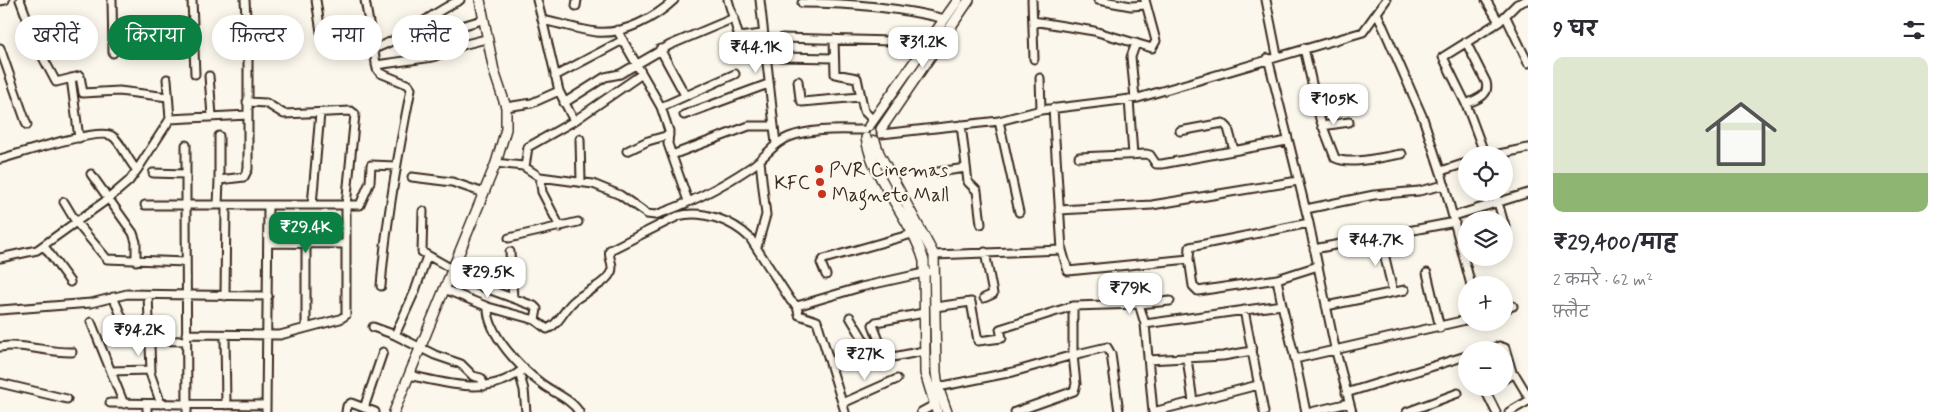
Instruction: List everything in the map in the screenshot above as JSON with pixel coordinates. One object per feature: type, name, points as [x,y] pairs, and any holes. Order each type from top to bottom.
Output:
[{"type":"street","points":[[0,1],[4,0]]},
{"type":"street","points":[[20,0],[39,50],[56,82],[80,76],[83,93],[119,91],[168,97]]},
{"type":"street","points":[[112,0],[113,15]]},
{"type":"street","points":[[192,0],[196,74]]},
{"type":"street","points":[[219,180],[244,176],[248,172],[248,50],[245,0]]},
{"type":"street","points":[[316,0],[318,15]]},
{"type":"street","points":[[365,0],[367,15]]},
{"type":"street","points":[[382,46],[397,40],[437,12],[460,0]]},
{"type":"street","points":[[394,412],[419,347],[496,163],[506,129],[506,107],[486,39],[480,0]]},
{"type":"street","points":[[537,0],[554,76],[564,103],[574,121]]},
{"type":"street","points":[[543,23],[546,21],[596,32],[618,30],[647,19],[674,0]]},
{"type":"street","points":[[728,0],[741,38],[762,34]]},
{"type":"street","points":[[760,0],[772,126],[776,144]]},
{"type":"street","points":[[947,412],[938,387],[935,307],[930,272],[872,159],[873,131],[928,42],[958,0]]},
{"type":"street","points":[[873,131],[969,0]]},
{"type":"street","points":[[1032,0],[1034,59]]},
{"type":"street","points":[[1033,21],[1094,31],[1149,48],[1156,45],[1146,2],[1131,6],[1098,0]]},
{"type":"street","points":[[1266,0],[1277,55]]},
{"type":"street","points":[[496,163],[525,168],[540,177],[581,182],[606,188],[651,215],[688,201],[726,183],[760,160],[776,144],[804,133],[962,125],[999,121],[1053,108],[1132,98],[1277,55],[1363,32],[1386,0]]},
{"type":"street","points":[[1486,0],[1502,20],[1528,63]]},
{"type":"street","points":[[1482,146],[1466,104],[1443,57],[1502,20],[1517,4],[1526,0]]},
{"type":"street","points":[[802,3],[879,3],[945,19]]},
{"type":"street","points":[[1377,13],[1423,118],[1441,171],[1469,276]]},
{"type":"street","points":[[564,103],[605,77],[620,74],[689,35],[734,18]]},
{"type":"street","points":[[469,24],[482,20]]},
{"type":"street","points":[[618,30],[661,107],[669,135],[668,144],[688,201]]},
{"type":"street","points":[[782,38],[928,42]]},
{"type":"street","points":[[376,65],[433,57],[466,44],[486,39]]},
{"type":"street","points":[[834,39],[835,74],[857,78],[864,112],[873,131],[879,153],[934,255],[924,312],[924,351],[926,380],[936,409],[921,412]]},
{"type":"street","points":[[554,76],[623,40]]},
{"type":"street","points":[[1466,42],[1487,86],[1484,95],[1466,104]]},
{"type":"street","points":[[1132,155],[1131,57],[1136,44]]},
{"type":"street","points":[[0,48],[27,125]]},
{"type":"street","points":[[1304,48],[1322,126],[1337,160],[1368,160],[1402,154]]},
{"type":"street","points":[[660,50],[685,95]]},
{"type":"street","points":[[780,57],[834,58]]},
{"type":"street","points":[[1268,58],[1287,141],[1310,223],[1335,348],[1352,412]]},
{"type":"street","points":[[375,60],[380,73],[398,78],[409,85],[411,89],[396,166],[392,209],[384,247],[381,286]]},
{"type":"street","points":[[525,168],[528,147],[574,121],[642,74]]},
{"type":"street","points":[[661,107],[735,74]]},
{"type":"street","points":[[209,76],[212,116]]},
{"type":"street","points":[[71,78],[79,138]]},
{"type":"street","points":[[1040,78],[1042,110]]},
{"type":"street","points":[[0,258],[27,254],[44,246],[108,199],[129,181],[170,119],[168,79]]},
{"type":"street","points":[[798,81],[800,101],[802,102],[860,97]]},
{"type":"street","points":[[684,115],[768,84]]},
{"type":"street","points":[[506,107],[532,103],[559,90]]},
{"type":"street","points":[[113,297],[132,339],[149,341],[225,335],[280,335],[340,319],[346,315],[346,206],[356,114],[351,111],[284,114],[270,104],[247,102]]},
{"type":"street","points":[[1053,108],[1062,250],[1068,271],[1190,259]]},
{"type":"street","points":[[312,205],[320,113]]},
{"type":"street","points":[[170,119],[248,115]]},
{"type":"street","points":[[999,121],[1019,212]]},
{"type":"street","points":[[1322,126],[1349,122]]},
{"type":"street","points":[[1180,131],[1223,123],[1228,128],[1234,150]]},
{"type":"street","points":[[962,125],[968,182],[977,191],[981,224]]},
{"type":"street","points":[[672,155],[749,126],[772,126]]},
{"type":"street","points":[[0,159],[56,141],[112,135],[137,170]]},
{"type":"street","points":[[627,151],[648,141],[669,135]]},
{"type":"street","points":[[218,136],[225,296]]},
{"type":"street","points":[[580,139],[581,182]]},
{"type":"street","points":[[1078,157],[1149,154],[1158,164],[1287,141]]},
{"type":"street","points":[[186,145],[187,409]]},
{"type":"street","points":[[1513,151],[1528,148]]},
{"type":"street","points":[[757,247],[766,215],[760,160]]},
{"type":"street","points":[[145,205],[360,205],[363,202],[370,179],[372,164],[396,166]]},
{"type":"street","points":[[1441,171],[1458,166]]},
{"type":"street","points":[[938,172],[966,168]]},
{"type":"street","points":[[153,173],[185,174]]},
{"type":"street","points":[[91,174],[133,233],[136,242],[136,261]]},
{"type":"street","points":[[412,177],[452,182],[484,193]]},
{"type":"street","points":[[540,177],[542,192],[560,227]]},
{"type":"street","points":[[1059,210],[1152,205],[1298,181]]},
{"type":"street","points":[[1306,209],[1374,195],[1424,190],[1445,185]]},
{"type":"street","points":[[1314,249],[1454,219],[1528,193]]},
{"type":"street","points":[[64,202],[76,222],[107,259],[186,262]]},
{"type":"street","points":[[1498,202],[1500,211]]},
{"type":"street","points":[[110,403],[161,404],[187,409],[226,405],[266,409],[268,205]]},
{"type":"street","points":[[422,211],[420,247],[422,252],[451,272],[536,307],[535,320]]},
{"type":"street","points":[[444,289],[488,307],[535,320],[544,328],[550,328],[569,305],[610,275],[612,267],[608,255],[610,250],[678,216],[690,214],[721,220],[742,229],[757,247],[791,301],[798,306]]},
{"type":"street","points":[[509,238],[578,222]]},
{"type":"street","points":[[1310,223],[1190,247],[1193,286],[1198,291],[1277,279],[1318,266]]},
{"type":"street","points":[[826,275],[821,263],[824,258],[912,234]]},
{"type":"street","points":[[1380,236],[1393,292]]},
{"type":"street","points":[[268,243],[345,244]]},
{"type":"street","points":[[306,243],[306,328]]},
{"type":"street","points":[[44,246],[70,282]]},
{"type":"street","points":[[934,255],[1062,250]]},
{"type":"street","points":[[510,252],[513,298]]},
{"type":"street","points":[[984,298],[993,294],[985,252]]},
{"type":"street","points":[[395,335],[415,291],[427,256]]},
{"type":"street","points":[[798,306],[861,287],[930,272]]},
{"type":"street","points":[[1427,273],[1440,328]]},
{"type":"street","points":[[1277,279],[1306,412]]},
{"type":"street","points":[[1326,306],[1405,290]]},
{"type":"street","points":[[0,310],[91,303],[121,295],[268,296]]},
{"type":"street","points":[[148,295],[151,371],[161,404]]},
{"type":"street","points":[[935,307],[972,302],[978,341],[1002,338],[1000,329],[1073,306],[1170,301]]},
{"type":"street","points":[[1139,304],[1145,324],[1153,412],[1258,385]]},
{"type":"street","points":[[1145,324],[1282,305]]},
{"type":"street","points":[[798,306],[798,312],[802,318],[817,321],[845,412]]},
{"type":"street","points":[[1015,412],[1074,391],[1076,384],[1073,355],[1073,306]]},
{"type":"street","points":[[488,307],[488,320],[495,334],[521,370],[572,404],[579,412]]},
{"type":"street","points":[[1244,310],[1264,412]]},
{"type":"street","points":[[831,366],[880,343],[874,323],[924,312]]},
{"type":"street","points":[[850,317],[869,349]]},
{"type":"street","points":[[91,322],[124,404]]},
{"type":"street","points":[[1295,359],[1335,348],[1440,328],[1458,322]]},
{"type":"street","points":[[373,327],[463,365],[473,376],[481,378],[484,386]]},
{"type":"street","points":[[225,335],[226,405]]},
{"type":"street","points":[[0,347],[11,346],[52,352],[72,352]]},
{"type":"street","points":[[938,387],[1013,372],[1104,347],[1109,348],[1119,412]]},
{"type":"street","points":[[893,357],[924,351]]},
{"type":"street","points":[[1148,360],[1252,351]]},
{"type":"street","points":[[364,408],[383,352]]},
{"type":"street","points":[[1187,358],[1193,402]]},
{"type":"street","points":[[1346,393],[1425,371],[1458,359]]},
{"type":"street","points":[[111,372],[146,369],[151,371]]},
{"type":"street","points":[[409,375],[468,386],[484,386],[521,370]]},
{"type":"street","points":[[521,370],[526,412]]},
{"type":"street","points":[[1513,374],[1516,376],[1528,396]]},
{"type":"street","points":[[843,403],[896,380]]},
{"type":"street","points":[[0,382],[67,399]]},
{"type":"street","points":[[1407,412],[1458,393]]},
{"type":"street","points":[[1488,396],[1496,412]]},
{"type":"street","points":[[1508,412],[1528,401]]},
{"type":"street","points":[[346,412],[351,403],[375,412]]},
{"type":"street","points":[[1311,412],[1349,403]]},
{"type":"street","points":[[147,404],[147,412]]},
{"type":"place","name":"PVR Cinemas","points":[[819,169]]},
{"type":"place","name":"KFC","points":[[820,182]]},
{"type":"place","name":"Magneto Mall","points":[[822,194]]}]
